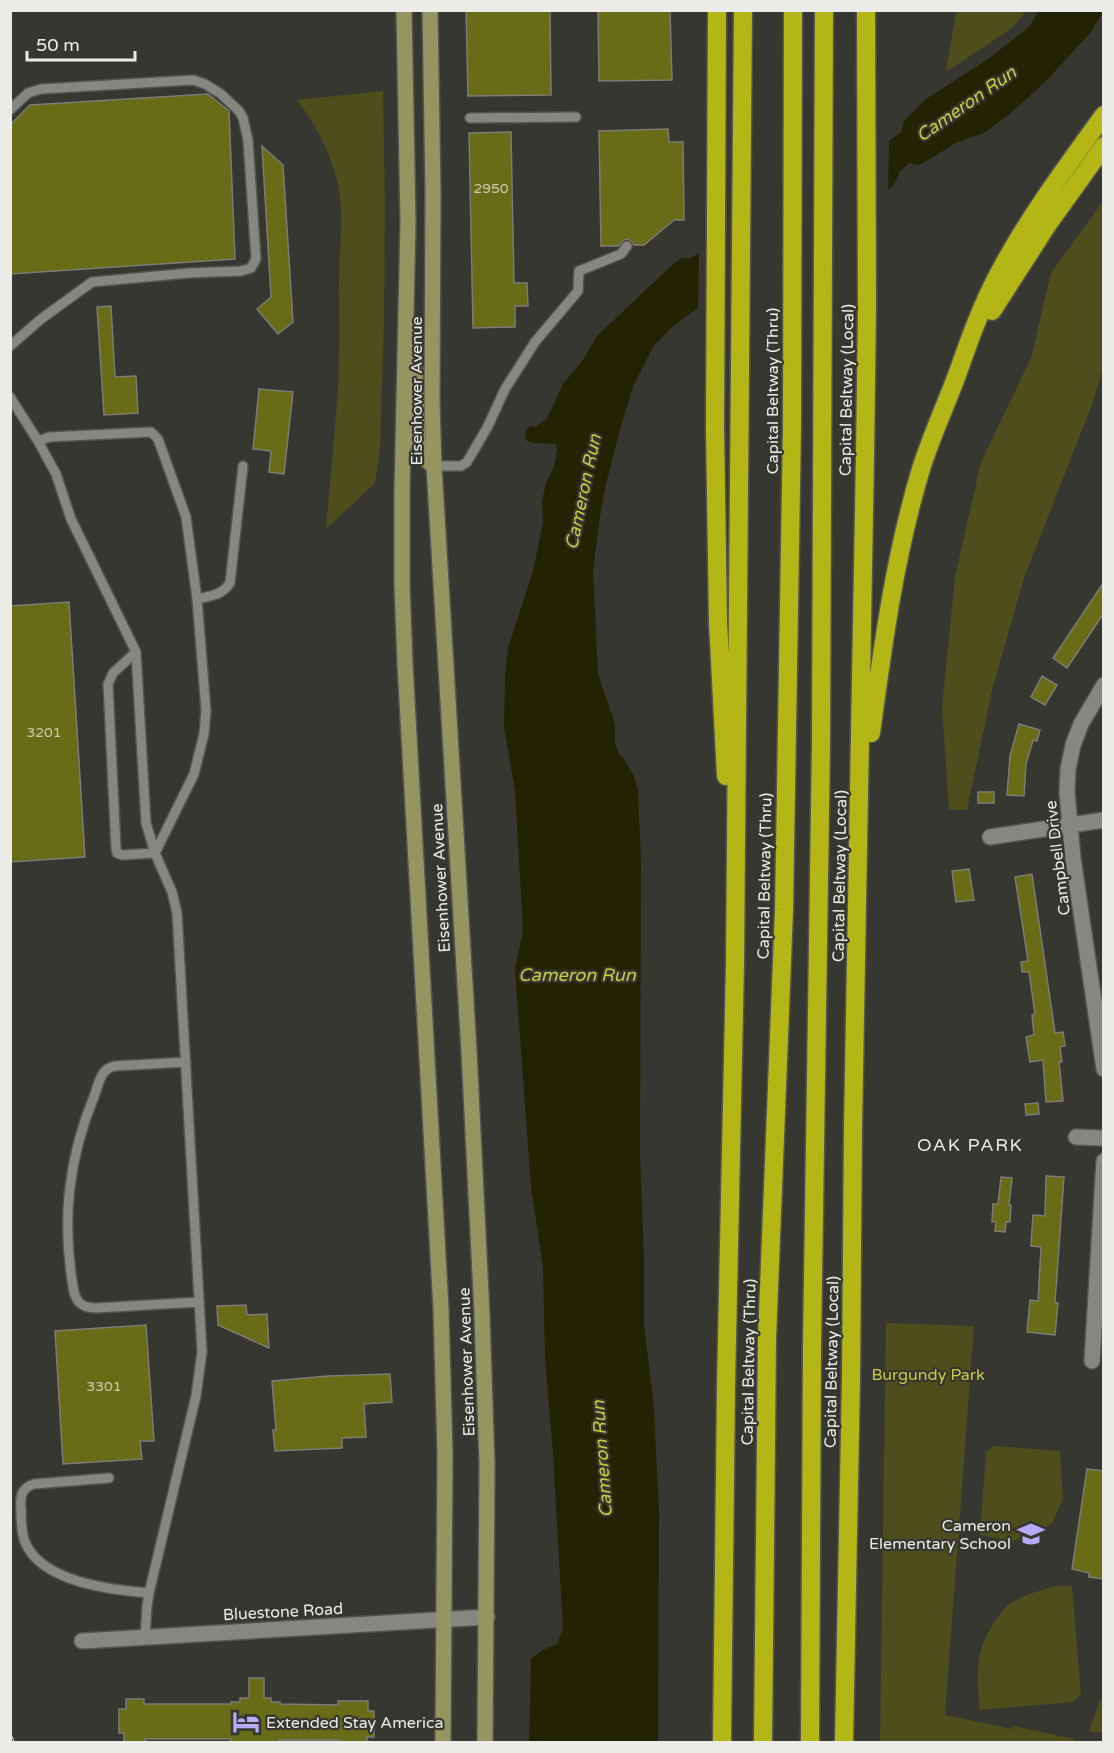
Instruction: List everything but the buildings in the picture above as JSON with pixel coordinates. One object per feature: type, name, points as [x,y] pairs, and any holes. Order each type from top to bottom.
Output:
[{"type":"highway","points":[[717,10],[715,428],[718,622],[735,963]]},
{"type":"highway","points":[[722,1743],[724,1456],[735,963],[743,10]]},
{"type":"highway","name":"Capital Beltway (Thru)","points":[[763,1743],[767,1339],[784,910],[792,364],[793,10]]},
{"type":"highway","points":[[810,1743],[812,1347],[821,744],[824,10]]},
{"type":"highway","name":"Capital Beltway (Local)","points":[[844,1743],[867,307],[866,10]]},
{"type":"highway","points":[[860,825],[881,656],[897,561],[921,468],[977,318],[999,274],[1055,183],[1104,115]]},
{"type":"highway","points":[[956,376],[996,304],[1048,224],[1104,146]]},
{"type":"main road","name":"Eisenhower Avenue","points":[[404,10],[408,222],[402,596],[441,1309],[445,1454],[443,1743]]},
{"type":"main road","name":"Eisenhower Avenue","points":[[430,10],[434,466],[482,1294],[487,1464],[485,1743]]},
{"type":"main road","points":[[406,306],[415,375],[418,445],[425,460],[434,466]]},
{"type":"street","name":"Campbell Drive","points":[[1104,685],[1081,724],[1073,745],[1067,792],[1073,858],[1104,1069]]},
{"type":"street","points":[[990,837],[1104,820]]},
{"type":"street","points":[[1076,1137],[1104,1138]]},
{"type":"street","points":[[1092,1361],[1101,1252],[1104,1161]]},
{"type":"street","name":"Bluestone Road","points":[[82,1641],[487,1617]]},
{"type":"lane","points":[[10,346],[41,319],[92,282],[189,273],[242,271],[251,268],[256,259],[249,150],[245,125],[239,111],[229,100],[214,90],[194,80],[59,88],[36,90],[13,103]]},
{"type":"lane","points":[[471,118],[576,117]]},
{"type":"lane","points":[[434,466],[461,466],[467,462],[487,428],[505,389],[535,342],[579,291],[579,270],[621,254],[627,246]]},
{"type":"lane","points":[[10,397],[56,474],[71,519],[136,652],[146,823],[155,853],[172,892],[177,913],[202,1346],[198,1387],[149,1593],[145,1637]]},
{"type":"lane","points":[[38,441],[49,437],[154,433],[173,476],[186,517],[197,598],[205,699],[204,734],[193,778],[155,853]]},
{"type":"lane","points":[[197,598],[220,593],[226,590],[230,583],[243,466]]},
{"type":"lane","points":[[136,652],[113,673],[108,684],[116,848],[117,853],[122,855],[155,853]]},
{"type":"lane","points":[[186,1062],[115,1066],[108,1067],[103,1072],[75,1152],[69,1190],[68,1230],[75,1299],[84,1306],[96,1308],[199,1302]]},
{"type":"lane","points":[[109,1478],[34,1484],[25,1488],[20,1501],[24,1541],[35,1558],[58,1575],[104,1587],[149,1593]]},
{"type":"green space","points":[[956,10],[1026,11],[1012,28],[946,72]]},
{"type":"green space","points":[[383,91],[385,206],[380,449],[375,483],[326,529],[339,374],[340,200],[335,173],[328,153],[297,100]]},
{"type":"green space","points":[[1103,201],[1103,367],[1093,402],[1024,578],[992,690],[967,810],[949,810],[942,707],[955,577],[981,462],[1031,358],[1051,273]]},
{"type":"green space","name":"Burgundy Park","points":[[886,1323],[974,1326],[945,1715],[1012,1729],[1014,1726],[1075,1739],[1074,1742],[880,1742]]},
{"type":"green space","points":[[994,1446],[1060,1451],[1063,1498],[1053,1522],[1035,1535],[1011,1541],[980,1535],[986,1452]]},
{"type":"green space","points":[[1056,1586],[1072,1586],[1081,1694],[1073,1702],[980,1710],[979,1663],[989,1631],[1008,1605],[1025,1596]]},
{"type":"green space","points":[[1100,1700],[1103,1701],[1103,1733],[1089,1731]]},
{"type":"water","name":"Cameron Run","points":[[1039,11],[1103,12],[1091,32],[1047,80],[1011,113],[984,133],[957,142],[918,165],[910,163],[900,171],[895,183],[841,238],[730,289],[689,314],[670,329],[653,347],[633,387],[620,429],[605,488],[593,570],[598,674],[615,724],[615,744],[634,776],[638,791],[641,861],[640,1154],[644,1324],[654,1408],[659,1513],[658,1742],[529,1742],[531,1659],[557,1644],[563,1629],[545,1359],[543,1267],[531,1187],[515,969],[523,931],[515,790],[504,728],[508,648],[533,571],[543,522],[542,501],[546,483],[554,467],[557,450],[556,444],[527,441],[525,433],[530,426],[535,427],[547,419],[563,384],[583,360],[597,336],[671,266],[682,258],[690,258],[729,237],[784,232],[843,177],[902,131],[904,121],[926,99],[988,59],[1028,28]]},
{"type":"pier","points":[[889,137],[888,194],[843,240],[791,273],[731,291],[698,312],[699,250],[729,234],[770,228],[783,229],[841,175]]},
{"type":"place","name":"Cameron Elementary School","points":[[1031,1534]]},
{"type":"place","name":"Extended Stay America","points":[[246,1722]]},
{"type":"district","name":"OAK PARK","points":[[970,1145]]}]
